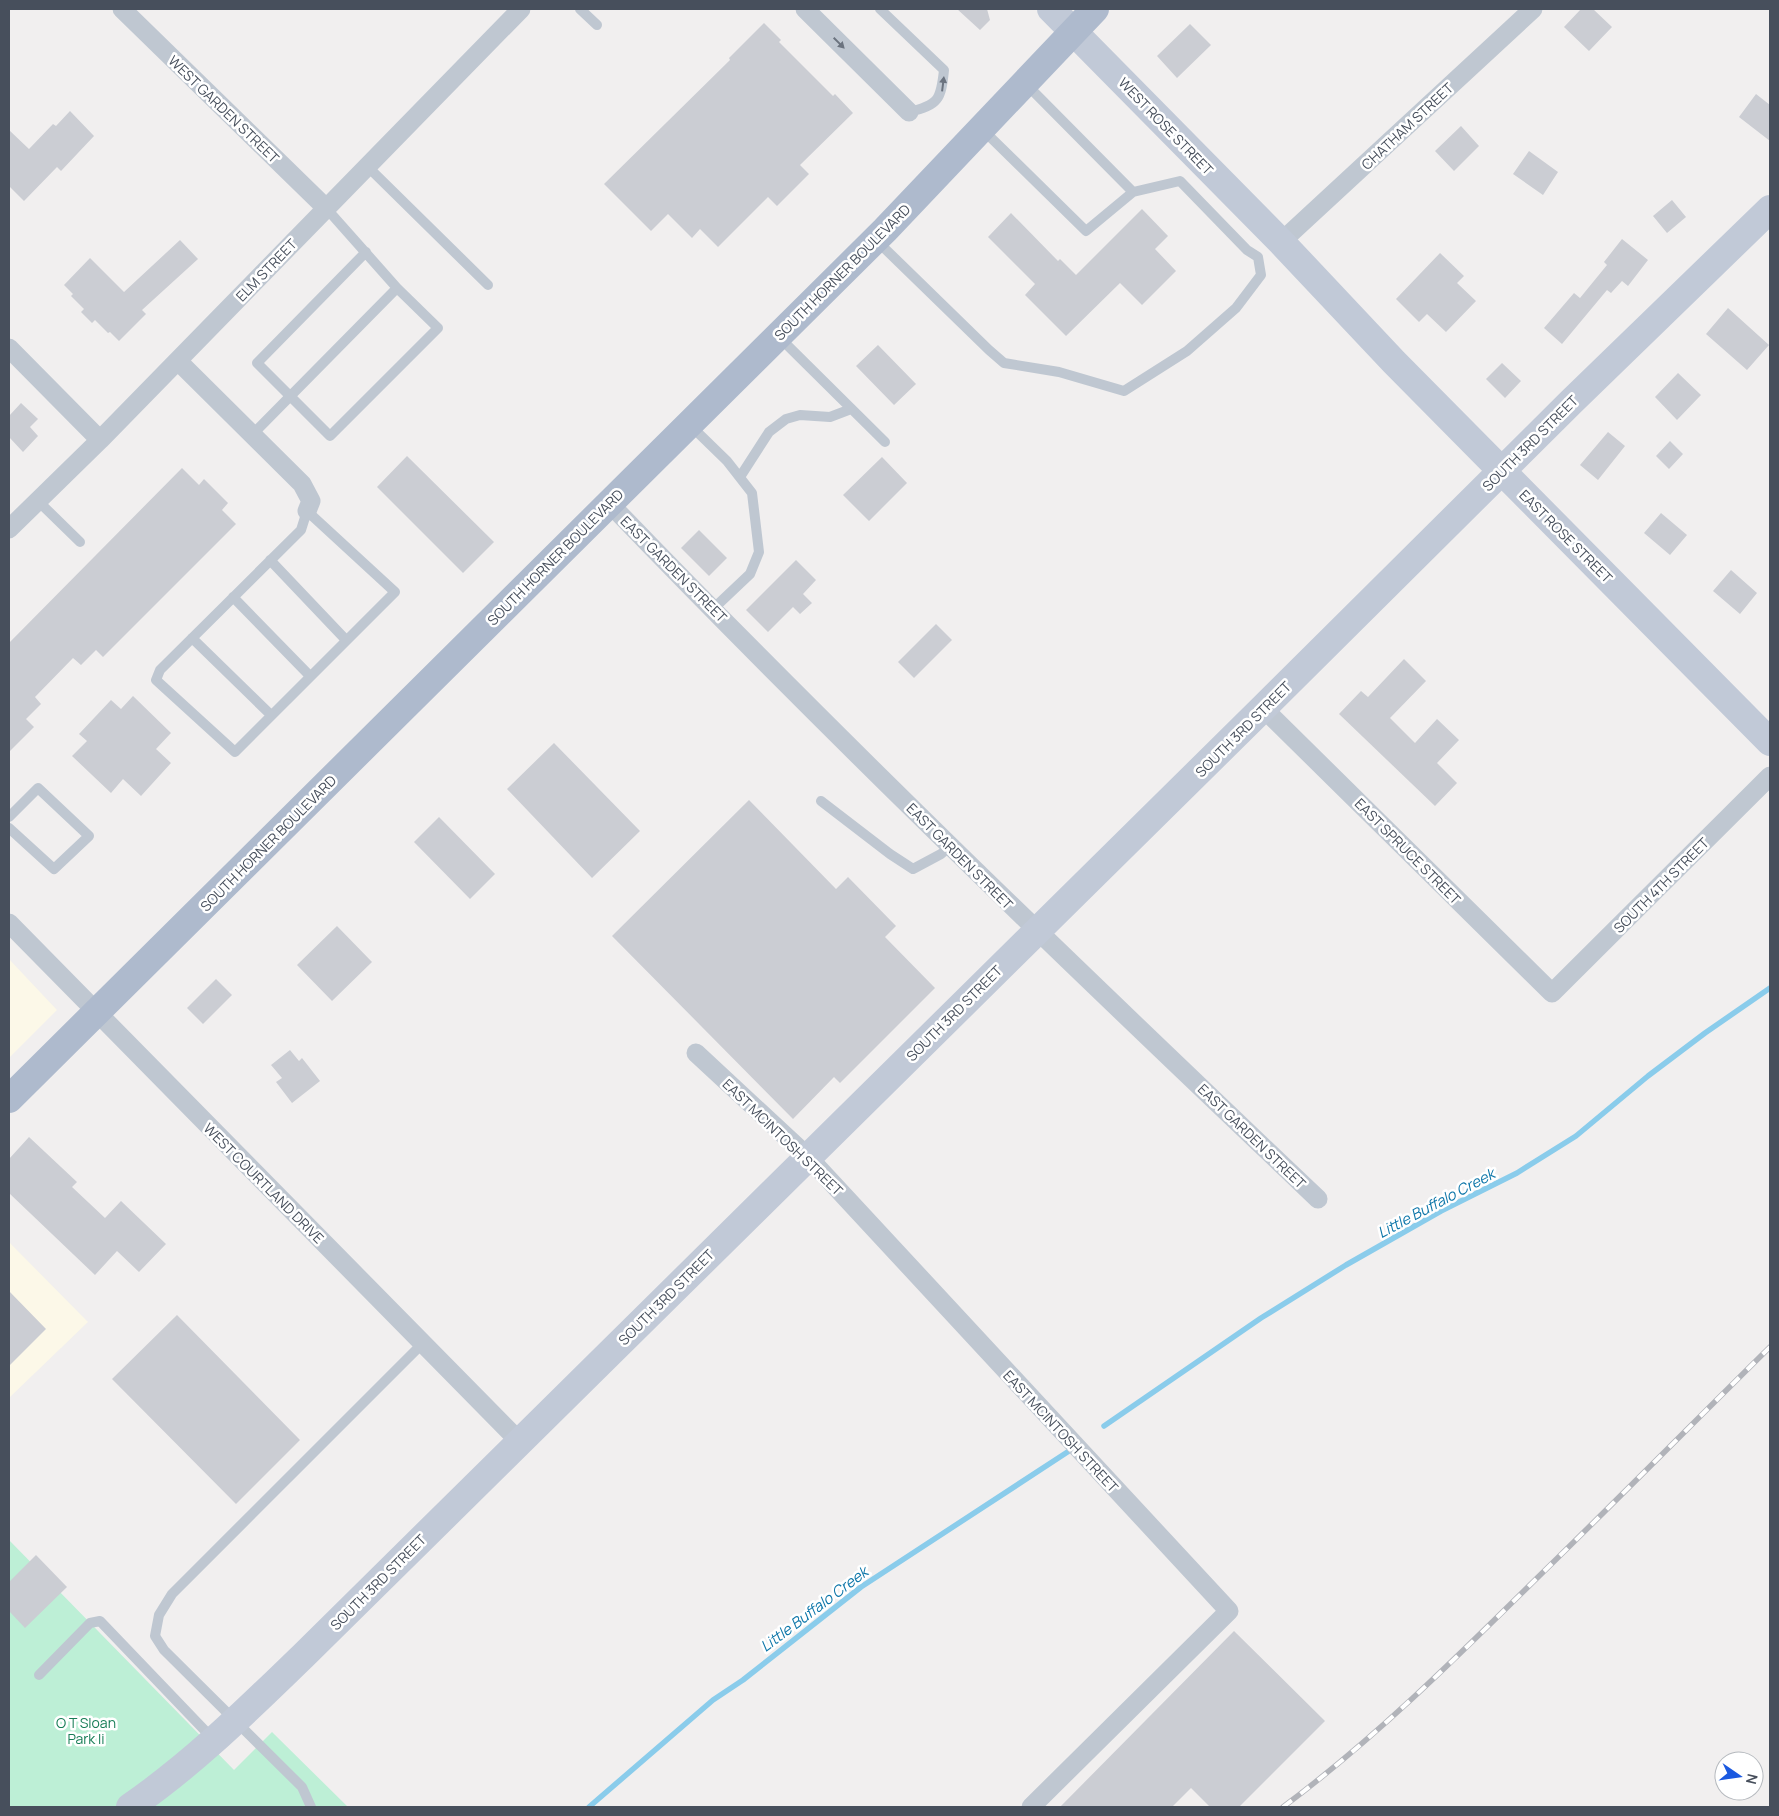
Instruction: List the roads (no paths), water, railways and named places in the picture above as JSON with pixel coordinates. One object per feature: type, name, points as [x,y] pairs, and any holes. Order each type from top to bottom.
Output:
[{"type":"main road","name":"SOUTH HORNER BOULEVARD","points":[[9,1099],[875,240],[1094,9]]},
{"type":"street","name":"WEST GARDEN STREET","points":[[122,9],[326,208]]},
{"type":"street","name":"ELM STREET","points":[[9,530],[100,440],[520,9]]},
{"type":"street","points":[[805,9],[909,112]]},
{"type":"street","name":"WEST ROSE STREET","points":[[1051,9],[1270,250]]},
{"type":"street","name":"CHATHAM STREET","points":[[1270,250],[1533,9]]},
{"type":"street","name":"SOUTH 3RD STREET","points":[[130,1807],[162,1785],[214,1740],[304,1656],[1770,209]]},
{"type":"street","name":"EAST ROSE STREET","points":[[1270,250],[1394,362],[1770,742]]},
{"type":"street","points":[[9,348],[100,440]]},
{"type":"street","points":[[178,360],[302,484],[311,501],[307,511]]},
{"type":"street","name":"EAST GARDEN STREET","points":[[610,504],[1037,932],[1318,1199]]},
{"type":"street","name":"EAST SPRUCE STREET","points":[[1263,708],[1552,993]]},
{"type":"street","name":"SOUTH 4TH STREET","points":[[1552,993],[1770,776]]},
{"type":"street","name":"WEST COURTLAND DRIVE","points":[[9,923],[520,1442]]},
{"type":"street","name":"EAST MCINTOSH STREET","points":[[696,1054],[808,1157],[1229,1611],[1031,1807]]},
{"type":"lane","points":[[580,9],[597,25]]},
{"type":"lane","points":[[880,9],[944,70],[942,94],[928,108],[909,112]]},
{"type":"lane","points":[[1024,83],[1133,192]]},
{"type":"lane","points":[[875,240],[1004,363],[1059,372],[1124,391],[1187,351],[1236,308],[1261,275],[1270,250],[1247,250],[1180,181],[1133,192],[1086,231],[981,129]]},
{"type":"lane","points":[[368,166],[488,284]]},
{"type":"lane","points":[[326,208],[366,252],[397,288],[438,328],[330,436],[257,363],[366,252]]},
{"type":"lane","points":[[252,435],[397,288]]},
{"type":"lane","points":[[778,336],[885,442]]},
{"type":"lane","points":[[740,478],[769,432],[786,419],[800,415],[830,417],[850,409]]},
{"type":"lane","points":[[689,425],[727,461],[752,493],[759,552],[750,574],[713,609]]},
{"type":"lane","points":[[38,500],[80,542]]},
{"type":"lane","points":[[307,511],[394,592],[235,752],[156,680],[160,670],[301,530],[307,511]]},
{"type":"lane","points":[[270,560],[346,640]]},
{"type":"lane","points":[[233,597],[310,676]]},
{"type":"lane","points":[[192,638],[271,716]]},
{"type":"lane","points":[[9,817],[38,788],[89,836],[54,869],[9,828]]},
{"type":"lane","points":[[822,801],[890,854],[913,869],[941,854],[950,846]]},
{"type":"lane","points":[[311,1807],[302,1787],[164,1650],[155,1636],[159,1614],[172,1594],[423,1343]]},
{"type":"lane","points":[[39,1676],[90,1623],[100,1621],[214,1740]]},
{"type":"waterway","name":"Little Buffalo Creek","points":[[1104,1426],[1261,1318],[1346,1265],[1441,1211],[1517,1173],[1576,1136],[1648,1076],[1705,1033],[1770,988]]},
{"type":"waterway","name":"Little Buffalo Creek","points":[[589,1807],[713,1700],[743,1680],[861,1587],[1069,1451]]},
{"type":"railway","points":[[1283,1807],[1349,1755],[1443,1670],[1770,1347]]},
{"type":"park label","name":"O T Sloan Park Ii","points":[[86,1730]]}]
